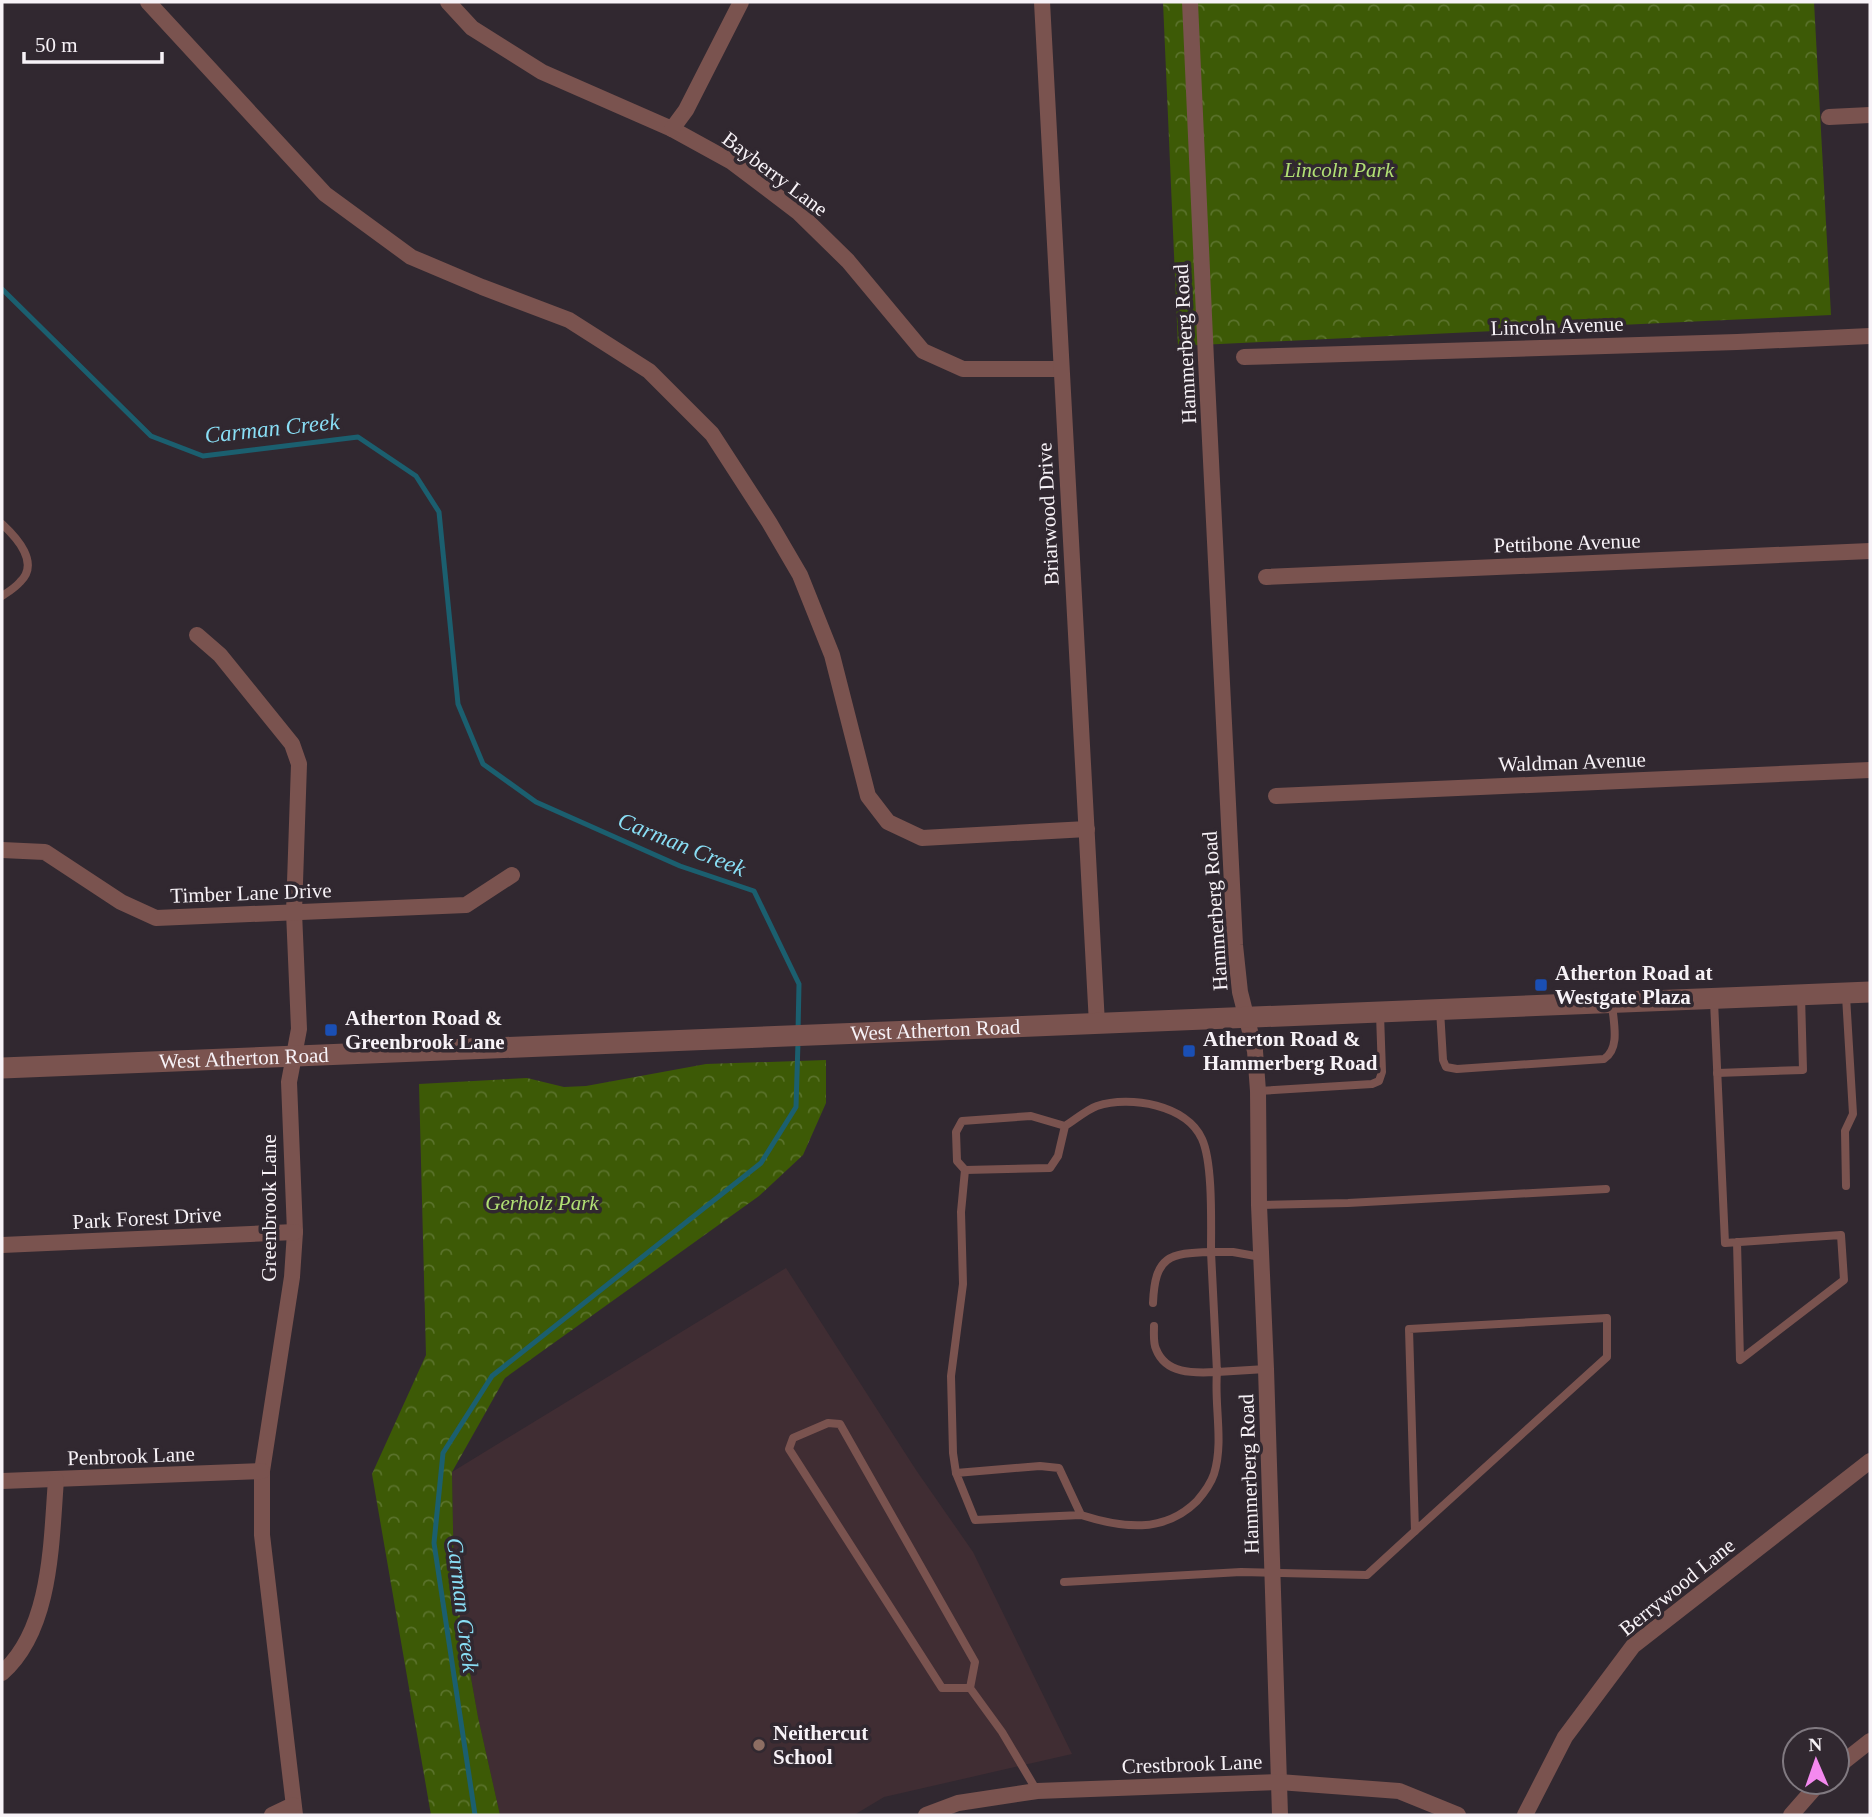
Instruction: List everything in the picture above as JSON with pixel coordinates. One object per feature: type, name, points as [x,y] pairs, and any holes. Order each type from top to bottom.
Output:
[{"type":"street","points":[[148,2],[325,194],[411,257],[569,320],[649,371],[712,434],[800,575],[832,655],[868,796],[888,822],[922,838],[1087,829]]},
{"type":"street","name":"Bayberry Lane","points":[[448,2],[472,28],[542,72],[672,129],[732,162],[798,212],[848,261],[923,351],[963,369],[1060,369]]},
{"type":"street","points":[[672,129],[686,110],[741,2]]},
{"type":"street","name":"Briarwood Drive","points":[[1042,2],[1097,1024]]},
{"type":"street","name":"Hammerberg Road","points":[[1191,2],[1235,944],[1240,992],[1255,1051],[1258,1091],[1259,1205],[1280,1815]]},
{"type":"street","points":[[1829,117],[1870,115]]},
{"type":"street","name":"Lincoln Avenue","points":[[1244,357],[1870,336]]},
{"type":"street","name":"Pettibone Avenue","points":[[1266,577],[1870,551]]},
{"type":"street","name":"Greenbrook Lane","points":[[197,635],[220,655],[292,744],[299,764],[294,912],[299,1029],[289,1082],[295,1232],[292,1277],[262,1471],[262,1535],[294,1810]]},
{"type":"street","name":"Waldman Avenue","points":[[1276,796],[1870,770]]},
{"type":"street","name":"Timber Lane Drive","points":[[2,850],[45,852],[121,902],[156,918],[466,905],[512,876]]},
{"type":"street","name":"West Atherton Road","points":[[2,1068],[1870,992]]},
{"type":"street","name":"Park Forest Drive","points":[[2,1245],[295,1232]]},
{"type":"street","name":"Berrywood Lane","points":[[1525,1815],[1565,1737],[1633,1646],[1870,1461]]},
{"type":"street","name":"Penbrook Lane","points":[[2,1481],[262,1471]]},
{"type":"street","points":[[2,1673],[28,1639],[44,1598],[57,1480]]},
{"type":"street","points":[[1851,1756],[1870,1741]]},
{"type":"street","name":"Crestbrook Lane","points":[[926,1815],[958,1803],[1037,1791],[1279,1782],[1399,1791],[1458,1815]]},
{"type":"street","points":[[1791,1815],[1807,1796]]},
{"type":"street","points":[[272,1815],[294,1810]]},
{"type":"lane","points":[[2,524],[27,556],[29,564],[21,582],[2,596]]},
{"type":"lane","points":[[1846,993],[1853,1114],[1845,1131],[1846,1186]]},
{"type":"lane","points":[[1717,1073],[1803,1070],[1801,995]]},
{"type":"lane","points":[[1714,998],[1725,1242],[1841,1235],[1844,1280],[1741,1360],[1737,1242]]},
{"type":"lane","points":[[1440,1010],[1443,1060],[1446,1067],[1457,1069],[1604,1059],[1612,1054],[1614,1047],[1612,1003]]},
{"type":"lane","points":[[1258,1091],[1372,1084],[1379,1081],[1382,1072],[1380,1013]]},
{"type":"lane","points":[[965,1170],[1050,1167],[1058,1156],[1065,1126],[1096,1106],[1126,1101],[1150,1103],[1172,1111],[1191,1125],[1202,1139],[1207,1163],[1217,1372],[1217,1456],[1214,1476],[1200,1497],[1189,1509],[1154,1526],[1126,1526],[1082,1515],[975,1520],[956,1473],[951,1376],[963,1284],[961,1212],[965,1170],[957,1161],[956,1132],[962,1121],[1031,1116],[1065,1126]]},
{"type":"lane","points":[[1259,1205],[1348,1203],[1606,1189]]},
{"type":"lane","points":[[1153,1303],[1154,1282],[1161,1264],[1178,1253],[1233,1252],[1261,1257]]},
{"type":"lane","points":[[1064,1582],[1273,1572],[1367,1575],[1607,1357],[1607,1318],[1409,1328],[1415,1531]]},
{"type":"lane","points":[[1153,1326],[1155,1348],[1163,1360],[1188,1373],[1266,1369]]},
{"type":"lane","points":[[970,1688],[942,1688],[789,1449],[793,1438],[828,1423],[840,1424],[975,1662],[970,1688],[1002,1732],[1037,1791]]},
{"type":"lane","points":[[956,1473],[1040,1466],[1059,1468],[1082,1515]]},
{"type":"shaded area","points":[[786,1268],[916,1470],[973,1552],[1072,1754],[884,1797],[854,1815],[500,1815],[478,1717],[454,1583],[452,1472]]},
{"type":"green space","name":"Lincoln Park","points":[[1163,2],[1814,2],[1831,315],[1178,346]]},
{"type":"green space","name":"Gerholz Park","points":[[826,1060],[826,1103],[803,1155],[759,1196],[505,1378],[452,1472],[454,1583],[478,1717],[500,1815],[431,1815],[372,1474],[426,1355],[419,1084],[527,1078],[564,1087],[586,1086],[706,1064]]},
{"type":"waterway","name":"Carman Creek","points":[[2,289],[151,436],[203,456],[358,437],[416,476],[439,512],[458,704],[483,764],[536,802],[680,866],[754,891],[799,984],[798,1032]]},
{"type":"waterway","name":"Carman Creek","points":[[475,1815],[434,1543],[443,1453],[492,1376],[761,1163],[796,1107],[798,1042]]},
{"type":"place","name":"Atherton Road at Westgate Plaza","points":[[1541,985]]},
{"type":"place","name":"Atherton Road & Greenbrook Lane","points":[[331,1030]]},
{"type":"place","name":"Atherton Road & Hammerberg Road","points":[[1189,1051]]},
{"type":"place","name":"Neithercut School","points":[[759,1745]]}]
